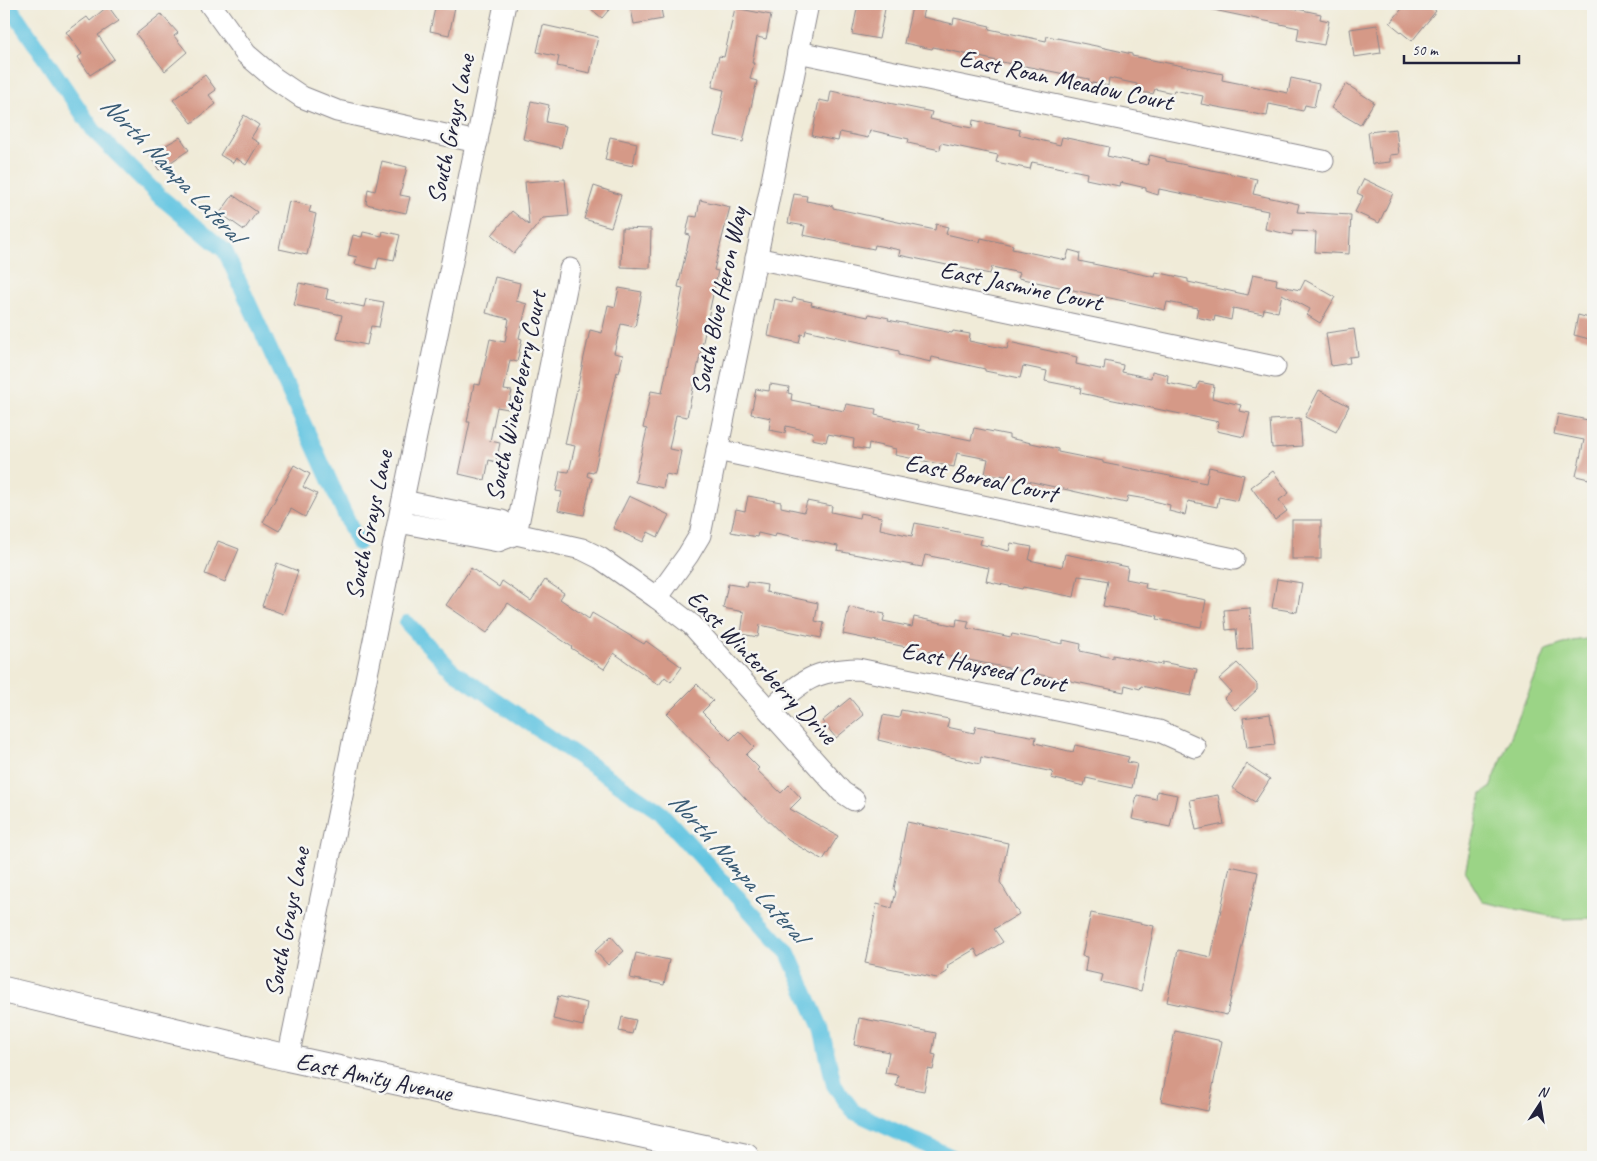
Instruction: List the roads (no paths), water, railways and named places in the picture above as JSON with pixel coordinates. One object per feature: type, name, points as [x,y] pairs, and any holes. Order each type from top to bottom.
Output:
[{"type":"main road","name":"East Amity Avenue","points":[[4,990],[288,1058],[746,1157]]},
{"type":"street","points":[[210,4],[246,54],[274,78],[302,97],[338,111],[477,142]]},
{"type":"street","name":"South Grays Lane","points":[[288,1058],[505,4]]},
{"type":"street","name":"South Blue Heron Way","points":[[657,598],[700,535],[808,4]]},
{"type":"street","name":"East Roan Meadow Court","points":[[798,52],[1322,161]]},
{"type":"street","name":"East Jasmine Court","points":[[756,258],[1275,367]]},
{"type":"street","name":"South Winterberry Court","points":[[516,534],[570,269]]},
{"type":"street","name":"East Boreal Court","points":[[717,450],[1234,559]]},
{"type":"street","name":"East Winterberry Drive","points":[[403,501],[502,521],[516,534],[582,550],[600,558],[692,625],[842,792],[854,800]]},
{"type":"street","name":"East Winterberry Drive","points":[[399,522],[498,541],[516,534]]},
{"type":"street","name":"East Hayseed Court","points":[[770,710],[795,687],[814,676],[836,670],[858,669],[1159,731],[1195,748]]},
{"type":"waterway","name":"North Nampa Lateral","points":[[8,4],[94,131],[158,195],[225,251],[358,543]]},
{"type":"waterway","name":"North Nampa Lateral","points":[[407,623],[453,671],[661,813],[788,953],[821,1028],[834,1085],[854,1112],[952,1157]]}]
